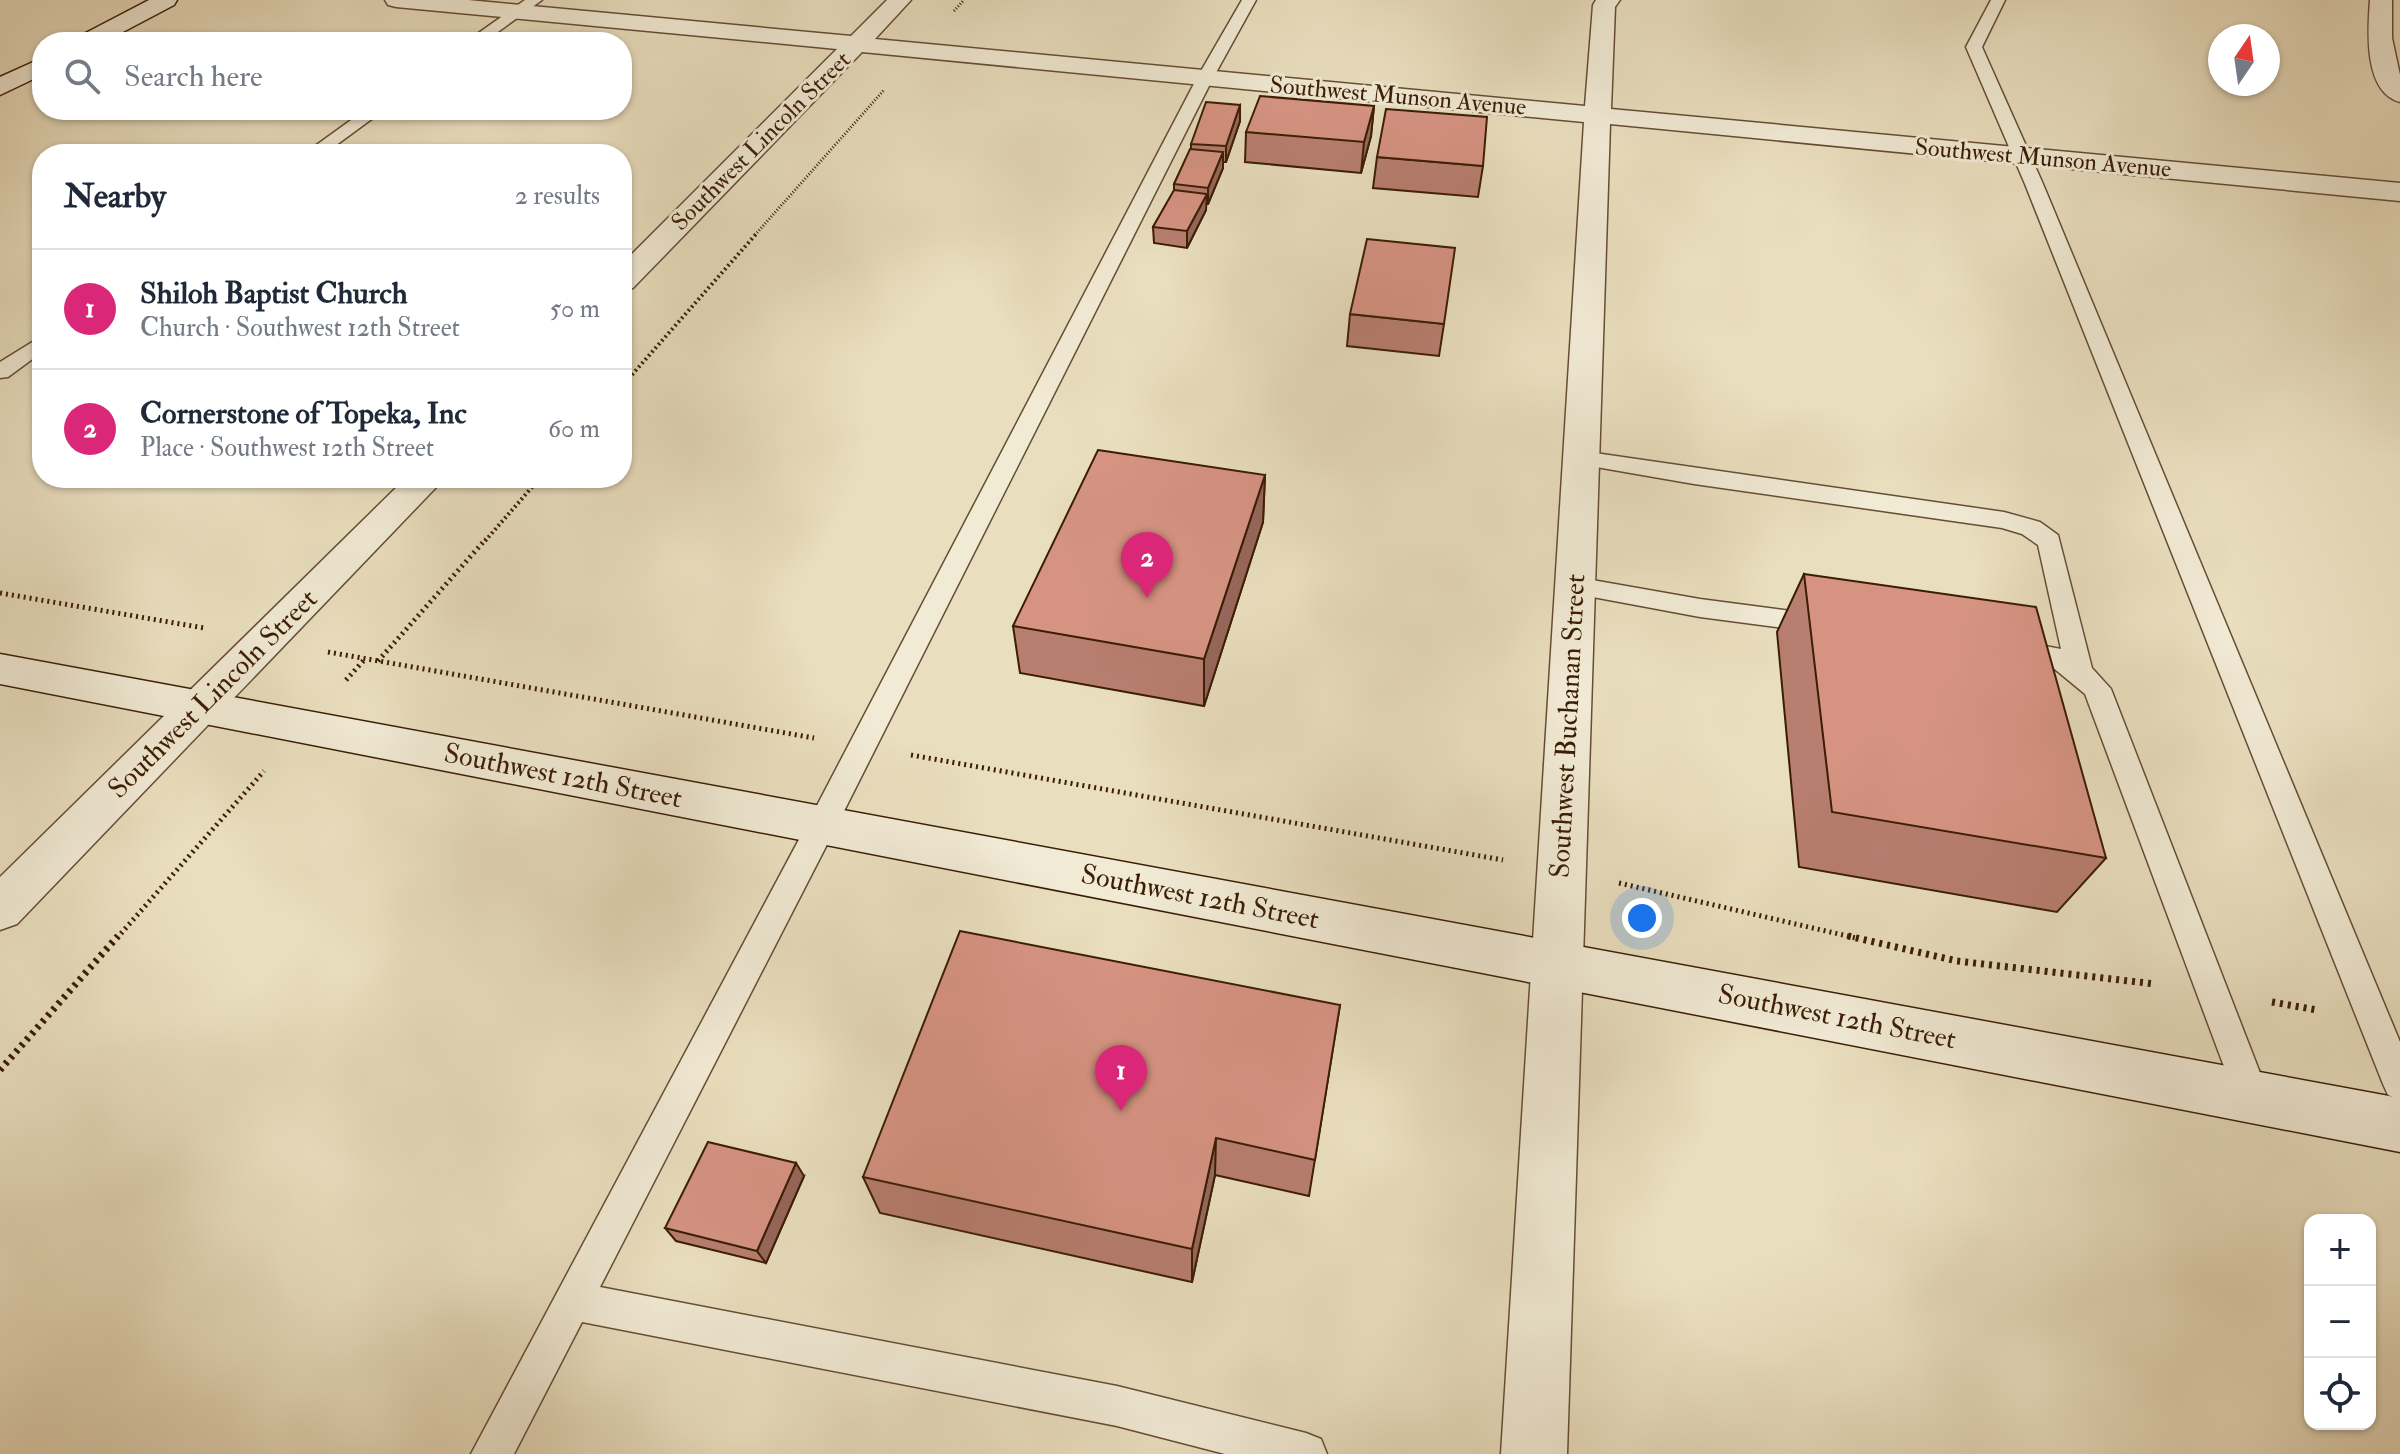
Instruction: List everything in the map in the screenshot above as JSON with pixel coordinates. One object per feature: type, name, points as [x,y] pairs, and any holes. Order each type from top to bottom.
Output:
[{"type":"street","points":[[105,32],[166,0]]},
{"type":"street","name":"Southwest Munson Avenue","points":[[396,0],[526,6],[855,46],[2400,192]]},
{"type":"street","name":"Southwest Lincoln Street","points":[[632,271],[900,0]]},
{"type":"street","name":"Southwest Buchanan Street","points":[[1534,1454],[1555,964],[1598,115],[1604,5],[1609,0]]},
{"type":"street","points":[[2381,0],[2379,54],[2385,71],[2400,94]]},
{"type":"street","points":[[0,87],[32,70]]},
{"type":"street","name":"Southwest Lincoln Street","points":[[0,909],[417,488]]},
{"type":"street","name":"Southwest 12th Street","points":[[0,669],[2400,1125]]},
{"type":"lane","points":[[492,1454],[822,825],[1205,78],[1249,0]]},
{"type":"lane","points":[[1998,0],[1974,47],[2022,156],[2400,1084]]},
{"type":"lane","points":[[488,32],[526,6]]},
{"type":"lane","points":[[327,144],[362,120]]},
{"type":"lane","points":[[0,372],[32,349]]},
{"type":"lane","points":[[1581,458],[2004,520],[2031,528],[2049,541],[2079,670]]},
{"type":"lane","points":[[1575,586],[1700,608],[1855,628]]},
{"type":"lane","points":[[1995,646],[2041,653],[2079,670],[2097,689],[2252,1096]]},
{"type":"lane","points":[[572,1301],[1117,1406],[1306,1454]]},
{"type":"path","points":[[632,375],[964,0]]},
{"type":"path","points":[[378,662],[531,488]]},
{"type":"path","points":[[0,593],[1562,871],[1712,902],[1957,961],[2212,991],[2373,1020]]},
{"type":"path","points":[[0,1070],[365,659]]},
{"type":"building","points":[[1260,96],[1374,106],[1364,142],[1246,132]]},
{"type":"building","points":[[1206,102],[1240,105],[1226,146],[1191,144]]},
{"type":"building","points":[[1386,109],[1487,117],[1483,166],[1377,157]]},
{"type":"building","points":[[1190,149],[1223,152],[1208,188],[1174,184]]},
{"type":"building","points":[[1174,190],[1207,194],[1187,231],[1153,227]]},
{"type":"building","points":[[1367,239],[1455,248],[1444,324],[1350,314]]},
{"type":"building","points":[[1098,450],[1265,475],[1204,659],[1013,626]]},
{"type":"building","points":[[1804,574],[2036,607],[2106,858],[1832,812]]},
{"type":"building","points":[[960,931],[1340,1005],[1315,1160],[1216,1138],[1192,1249],[863,1177]]},
{"type":"building","points":[[708,1142],[796,1163],[757,1251],[665,1228]]},
{"type":"place","name":"Cornerstone of Topeka, Inc","points":[[1147,598]]},
{"type":"place","name":"Shiloh Baptist Church","points":[[1121,1111]]}]
